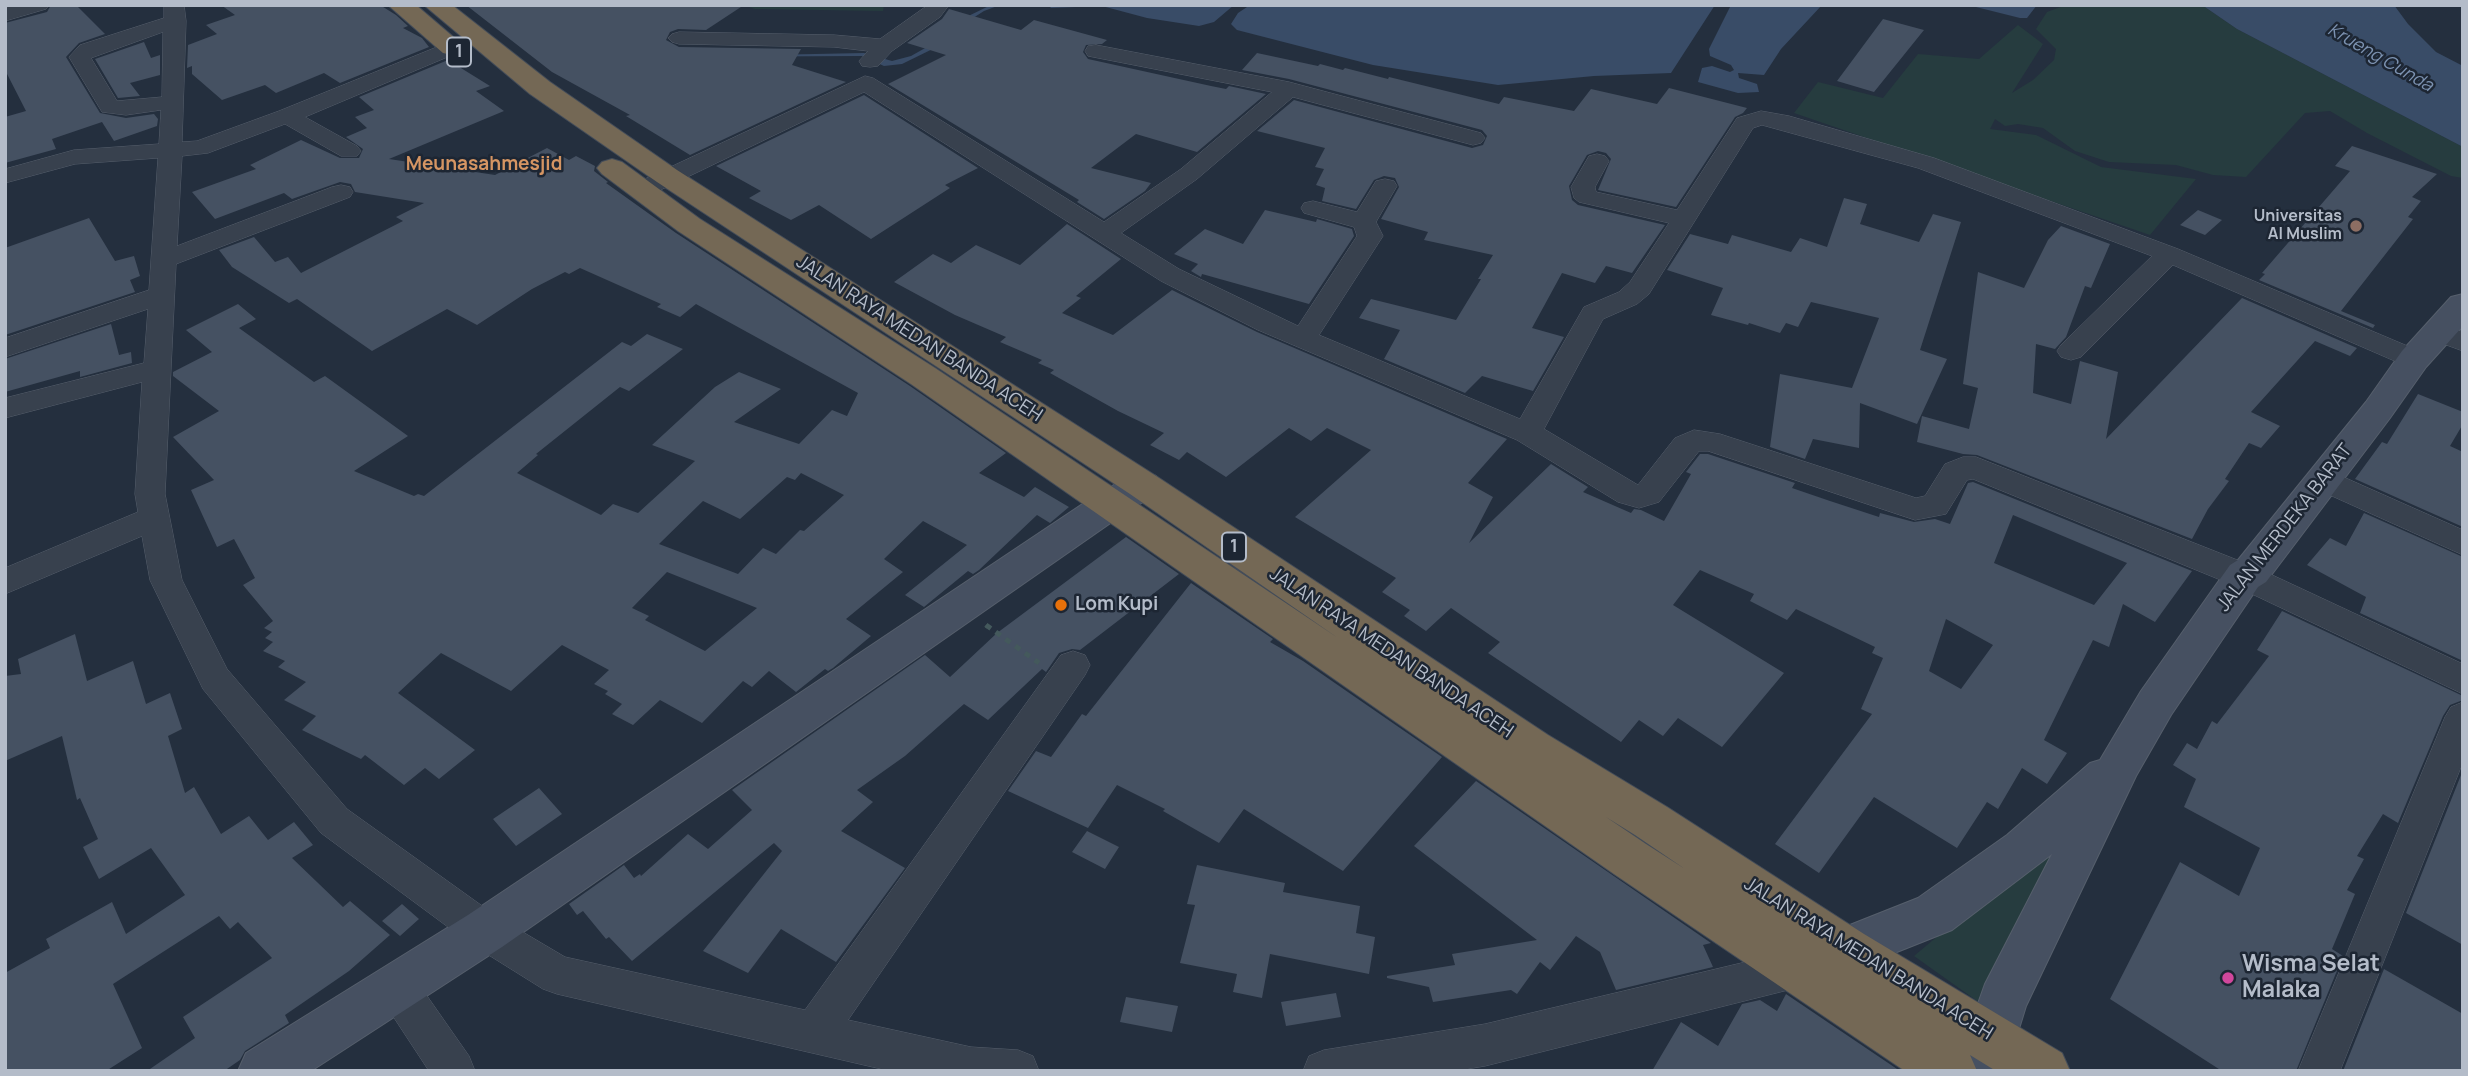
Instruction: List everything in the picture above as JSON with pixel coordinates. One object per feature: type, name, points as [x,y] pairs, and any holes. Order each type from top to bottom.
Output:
[{"type":"highway","name":"JALAN RAYA MEDAN BANDA ACEH","points":[[400,5],[464,43],[654,183],[689,225],[923,376],[1126,495],[1651,821],[1847,950],[1986,1054],[2044,1071]]},
{"type":"highway","name":"JALAN RAYA MEDAN BANDA ACEH","points":[[436,5],[464,43]]},
{"type":"highway","name":"JALAN RAYA MEDAN BANDA ACEH","points":[[1126,495],[1607,844],[1951,1071]]},
{"type":"main road","name":"JALAN MERDEKA BARAT","points":[[1986,1054],[2004,1001],[2120,764],[2156,703],[2244,576],[2252,571],[2323,479],[2439,345],[2463,304]]},
{"type":"main road","points":[[264,1071],[485,931],[1126,495]]},
{"type":"main road","name":"JALAN MERDEKA BARAT","points":[[1796,969],[1935,914],[2023,850],[2120,764]]},
{"type":"street","points":[[5,16],[39,5]]},
{"type":"street","points":[[654,183],[874,62],[939,5]]},
{"type":"street","points":[[173,102],[125,108],[110,107],[80,57],[88,50],[175,13],[173,102],[150,494],[166,580],[215,679],[334,821],[485,931],[557,975],[971,1068],[1018,1071]]},
{"type":"street","points":[[679,38],[821,41],[874,62],[1104,234],[1199,290],[1303,340],[1527,433],[1629,494],[1639,497],[1648,494],[1685,445],[1694,440],[1710,441],[1915,509],[1935,506],[1956,472],[1963,468],[1976,468],[2244,576],[2463,680]]},
{"type":"street","points":[[5,176],[74,157],[200,148],[287,116],[464,43]]},
{"type":"street","points":[[1096,51],[1289,89],[1473,138]]},
{"type":"street","points":[[1104,234],[1189,174],[1289,89]]},
{"type":"street","points":[[287,116],[349,151]]},
{"type":"street","points":[[1527,433],[1593,313],[1628,298],[1640,288],[1745,123],[1753,119],[1771,118],[1926,163],[2169,254],[2439,345]]},
{"type":"street","points":[[1598,161],[1583,187],[1583,192],[1588,197],[1682,219]]},
{"type":"street","points":[[1364,222],[1385,187]]},
{"type":"street","points":[[163,260],[341,192]]},
{"type":"street","points":[[1303,340],[1368,241],[1369,229],[1364,222],[1313,208]]},
{"type":"street","points":[[2071,351],[2169,254]]},
{"type":"street","points":[[5,348],[161,295]]},
{"type":"street","points":[[5,408],[157,369]]},
{"type":"street","points":[[2323,479],[2463,543]]},
{"type":"street","points":[[5,583],[155,518]]},
{"type":"street","points":[[813,1034],[1068,672]]},
{"type":"street","points":[[2319,1071],[2463,717]]},
{"type":"street","points":[[1324,1071],[1485,1045],[1796,969]]},
{"type":"street","points":[[397,987],[442,1066]]},
{"type":"path","points":[[959,607],[1068,672]]},
{"type":"green space","points":[[743,5],[884,5],[883,11],[755,9]]},
{"type":"green space","points":[[2066,5],[2202,5],[2237,29],[2463,147],[2463,178],[2451,176],[2330,111],[2305,113],[2246,177],[2213,175],[2176,165],[2109,162],[2075,151],[2043,128],[2018,124],[2005,126],[1995,119],[1990,129],[2036,135],[2101,167],[2196,179],[2150,235],[1794,113],[1818,82],[1883,98],[1918,54],[1979,59],[2018,25],[2043,44],[2012,93],[2033,80],[2054,60],[2056,49],[2036,29],[2047,12]]},
{"type":"green space","points":[[2080,817],[1987,1008],[1914,956]]},
{"type":"water","points":[[991,5],[1000,5],[984,11],[962,25],[951,40],[902,64],[884,66],[862,56],[666,57],[864,53],[892,61],[911,56],[943,38],[956,22]]},
{"type":"water","points":[[1053,5],[1234,5],[1214,22],[1199,26],[1147,18],[1102,6],[1050,8]]},
{"type":"water","points":[[1250,5],[1715,5],[1671,73],[1594,76],[1498,85],[1373,65],[1237,30],[1231,24],[1238,13]]},
{"type":"water","points":[[1731,5],[1822,5],[1781,49],[1764,75],[1738,73],[1739,78],[1757,84],[1759,92],[1738,93],[1698,82],[1702,68],[1712,66],[1730,72],[1734,70],[1731,65],[1710,56],[1709,49]]},
{"type":"water","points":[[1968,5],[2037,5],[2027,18],[2020,18]]},
{"type":"water","name":"Krueng Cunda","points":[[2202,5],[2394,5],[2408,24],[2436,52],[2463,66],[2463,147],[2237,29]]},
{"type":"building","points":[[51,5],[76,5],[105,34],[79,43],[66,57],[100,113],[126,118],[154,114],[158,119],[157,126],[114,141],[102,122],[52,139],[56,149],[5,163],[5,117],[26,111],[5,70],[5,23],[47,12]]},
{"type":"building","points":[[221,5],[380,5],[396,15],[408,26],[403,28],[422,38],[429,47],[340,83],[324,73],[276,93],[265,85],[222,100],[192,74],[192,66],[187,68],[188,45],[217,34],[206,25],[235,15]]},
{"type":"building","points":[[466,5],[744,5],[706,30],[678,29],[670,32],[666,40],[679,47],[801,49],[792,65],[846,82],[690,155],[626,116],[630,115],[552,72]]},
{"type":"building","points":[[949,9],[1021,30],[1034,20],[1107,40],[1102,44],[1086,45],[1083,52],[1088,59],[1226,89],[1229,86],[1266,94],[1197,152],[1136,134],[1091,168],[1151,183],[1145,191],[1104,219],[1077,202],[1079,200],[888,84],[946,55],[907,43],[942,19]]},
{"type":"building","points":[[1883,19],[1924,30],[1874,92],[1837,81]]},
{"type":"building","points":[[144,42],[151,58],[160,55],[160,75],[130,83],[140,96],[118,98],[95,59]]},
{"type":"building","points":[[1257,53],[1318,66],[1320,64],[1343,70],[1345,68],[1388,79],[1389,77],[1499,104],[1504,97],[1574,111],[1591,89],[1657,104],[1669,88],[1747,108],[1735,117],[1676,207],[1598,190],[1611,159],[1606,153],[1598,151],[1587,155],[1569,186],[1572,200],[1578,205],[1665,225],[1632,273],[1606,266],[1595,283],[1562,273],[1532,328],[1564,337],[1533,391],[1482,376],[1465,393],[1384,359],[1400,330],[1359,318],[1371,299],[1456,320],[1493,255],[1424,240],[1428,232],[1381,219],[1399,187],[1395,178],[1384,176],[1374,180],[1356,209],[1322,201],[1325,188],[1316,185],[1324,169],[1315,167],[1325,148],[1257,131],[1294,100],[1472,148],[1483,145],[1487,136],[1482,130],[1289,79],[1242,70]]},
{"type":"building","points":[[448,60],[490,86],[476,91],[504,111],[389,159],[495,175],[547,148],[569,160],[576,156],[595,166],[594,171],[608,182],[606,183],[676,233],[910,386],[1006,453],[979,473],[1024,497],[1035,487],[1069,507],[1050,523],[1037,515],[979,570],[973,574],[968,571],[924,607],[905,595],[967,545],[923,521],[884,559],[903,572],[846,619],[871,636],[833,668],[828,671],[825,669],[796,692],[769,671],[752,687],[743,681],[702,723],[660,700],[633,725],[612,714],[622,704],[605,694],[608,691],[594,684],[609,670],[562,645],[511,691],[441,653],[398,693],[475,750],[439,779],[425,768],[404,785],[365,755],[361,759],[302,730],[316,716],[284,700],[306,682],[278,667],[285,661],[263,651],[273,642],[265,638],[272,632],[264,628],[273,621],[243,585],[255,578],[234,539],[217,547],[191,490],[214,480],[173,437],[219,411],[173,376],[173,372],[212,352],[186,330],[238,304],[256,319],[239,328],[314,382],[325,376],[408,436],[354,471],[414,496],[424,496],[622,342],[631,346],[647,334],[683,349],[629,391],[620,387],[536,454],[538,455],[517,473],[601,515],[613,504],[638,513],[695,461],[652,445],[715,387],[739,372],[781,389],[734,422],[799,444],[832,410],[847,416],[858,393],[696,304],[680,317],[657,307],[661,304],[580,268],[569,274],[565,272],[532,289],[477,325],[447,309],[372,351],[297,299],[289,303],[232,267],[219,250],[254,237],[275,262],[288,257],[301,273],[403,221],[396,217],[424,203],[355,192],[351,184],[340,182],[292,199],[284,193],[215,219],[192,192],[256,169],[250,165],[301,140],[340,158],[359,158],[363,149],[346,137],[367,128],[355,117],[374,110],[359,97]],"holes":[[[801,473],[844,495],[804,531],[800,530],[776,554],[763,548],[738,574],[659,544],[703,501],[740,519],[787,477],[795,480]],[[667,572],[757,608],[705,651],[645,620],[649,616],[632,608]]]},
{"type":"building","points":[[864,95],[978,168],[945,185],[950,188],[871,239],[819,205],[791,220],[749,198],[761,191],[716,166]]},
{"type":"building","points":[[2352,146],[2437,174],[2412,197],[2421,201],[2408,217],[2413,219],[2341,311],[2375,325],[2373,328],[2259,280],[2265,274],[2262,273],[2350,171],[2335,166]]},
{"type":"building","points":[[1844,198],[1867,204],[1860,224],[1919,242],[1933,214],[1961,222],[1920,350],[1947,359],[1917,424],[1860,403],[1859,448],[1813,439],[1805,459],[1770,447],[1780,374],[1852,388],[1879,318],[1811,302],[1798,327],[1786,323],[1780,333],[1711,315],[1723,288],[1667,270],[1690,234],[1728,244],[1732,235],[1791,252],[1800,238],[1827,247]]},
{"type":"building","points":[[1265,210],[1316,222],[1317,219],[1352,229],[1354,236],[1309,304],[1202,274],[1201,277],[1191,271],[1198,264],[1174,254],[1205,229],[1243,244]]},
{"type":"building","points":[[2198,210],[2222,220],[2205,235],[2180,225]]},
{"type":"building","points":[[89,218],[115,261],[134,256],[140,276],[130,280],[135,292],[5,335],[5,248]]},
{"type":"building","points":[[1067,224],[1121,259],[1076,296],[1081,298],[1062,313],[1113,335],[1172,290],[1257,332],[1507,439],[1468,483],[1493,497],[1469,543],[1551,464],[1588,487],[1583,492],[1631,513],[1634,509],[1641,510],[1664,521],[1691,474],[1686,472],[1700,454],[1708,454],[1795,483],[1792,488],[1830,501],[1879,517],[1880,513],[1914,522],[1935,519],[1950,524],[1968,483],[1973,482],[2192,571],[2155,622],[2123,604],[2109,647],[2093,640],[2044,740],[2067,753],[2047,784],[2022,768],[1998,809],[1987,802],[1957,848],[1874,797],[1819,873],[1775,844],[1872,714],[1861,709],[1883,658],[1872,653],[1875,647],[1796,609],[1787,620],[1750,601],[1754,594],[1700,570],[1673,605],[1784,673],[1722,747],[1678,718],[1663,736],[1639,720],[1621,742],[1488,653],[1500,642],[1451,608],[1426,631],[1404,616],[1410,610],[1382,592],[1396,578],[1295,517],[1371,450],[1327,428],[1311,441],[1289,428],[1226,477],[1187,452],[1179,460],[1150,445],[1164,433],[1050,373],[1054,370],[1038,363],[1042,360],[1000,342],[1006,337],[955,315],[894,282],[933,254],[951,263],[976,245],[1020,265]],"holes":[[[2013,515],[2127,563],[2094,605],[1994,563]],[[1946,619],[1993,645],[1961,689],[1929,671]]]},
{"type":"building","points":[[2061,226],[2110,244],[2091,288],[2085,286],[2066,337],[2055,349],[2036,344],[2033,393],[2071,404],[2080,361],[2118,372],[2106,439],[2242,298],[2357,348],[2350,356],[2315,341],[2251,412],[2280,426],[2261,448],[2249,443],[2225,479],[2229,481],[2208,509],[2192,539],[1977,455],[1917,442],[1922,416],[1969,429],[1978,388],[1963,384],[1978,272],[2024,288],[2048,240]]},
{"type":"building","points":[[111,324],[119,355],[131,352],[132,363],[80,377],[80,371],[5,392],[5,359]]},
{"type":"building","points":[[2418,394],[2463,412],[2463,424],[2450,446],[2463,452],[2463,527],[2355,479],[2382,442],[2387,444]]},
{"type":"building","points":[[2364,513],[2463,557],[2463,661],[2360,613],[2366,597],[2307,565],[2330,538],[2346,546]]},
{"type":"building","points":[[1126,537],[1179,574],[1080,650],[1072,649],[1059,653],[1046,672],[1042,669],[988,720],[964,704],[905,756],[857,790],[873,802],[841,831],[905,868],[836,962],[781,929],[748,973],[703,951],[782,851],[774,843],[632,961],[609,937],[606,939],[583,911],[577,915],[569,904],[624,865],[634,878],[640,874],[641,876],[688,834],[708,849],[752,810],[732,790],[925,655],[950,677],[997,633]]},
{"type":"building","points":[[1191,583],[1273,639],[1270,642],[1303,661],[1442,757],[1343,871],[1244,809],[1219,843],[1163,811],[1165,809],[1117,785],[1088,828],[1008,791],[1036,751],[1051,757],[1082,714],[1086,716]]},
{"type":"building","points":[[2282,611],[2463,696],[2463,700],[2450,705],[2443,716],[2398,823],[2383,814],[2357,856],[2364,859],[2347,890],[2355,894],[2332,949],[2343,956],[2296,1071],[2222,1071],[2110,999],[2180,862],[2239,896],[2260,848],[2184,807],[2196,779],[2173,765],[2187,743],[2197,749],[2212,721],[2217,724],[2269,656],[2257,650]]},
{"type":"building","points":[[75,634],[87,681],[133,661],[146,704],[170,693],[182,729],[168,736],[185,793],[194,787],[221,834],[249,816],[268,840],[294,822],[313,845],[292,858],[343,907],[350,901],[390,935],[349,971],[285,1015],[289,1023],[245,1051],[240,1060],[224,1071],[147,1071],[195,1038],[183,1017],[272,958],[238,922],[230,929],[219,916],[113,984],[142,1048],[106,1071],[5,1071],[5,973],[50,948],[46,939],[112,902],[126,934],[185,895],[151,848],[99,879],[83,847],[98,839],[80,798],[77,800],[62,736],[5,761],[5,676],[21,674],[18,659]]},
{"type":"building","points":[[2463,770],[2463,945],[2406,913]]},
{"type":"building","points":[[1476,781],[1711,943],[1703,945],[1713,967],[1616,990],[1600,952],[1576,936],[1550,970],[1540,962],[1517,994],[1511,990],[1433,1002],[1429,987],[1387,978],[1455,965],[1452,954],[1537,940],[1414,846]]},
{"type":"building","points":[[539,788],[562,814],[516,846],[493,819]]},
{"type":"building","points":[[1087,831],[1119,847],[1105,869],[1072,852]]},
{"type":"building","points":[[1197,865],[1285,883],[1283,892],[1360,906],[1356,933],[1375,937],[1369,974],[1270,954],[1262,998],[1233,992],[1237,974],[1180,963],[1195,905],[1187,904]]},
{"type":"building","points":[[402,904],[419,919],[400,936],[382,921]]},
{"type":"building","points":[[2384,969],[2463,1014],[2463,1071],[2343,1071]]},
{"type":"building","points":[[1336,993],[1341,1017],[1286,1026],[1281,1002]]},
{"type":"building","points":[[1786,994],[1900,1071],[1652,1071],[1681,1022],[1718,1046],[1742,1004],[1760,1000],[1777,1011]]},
{"type":"building","points":[[1126,997],[1178,1006],[1172,1032],[1120,1022]]},
{"type":"place","name":"Universitas Al Muslim","points":[[2356,226]]},
{"type":"place","name":"Lom Kupi","points":[[1061,605]]},
{"type":"place","name":"Wisma Selat Malaka","points":[[2228,978]]},
{"type":"district","name":"Meunasahmesjid","points":[[484,165]]}]
